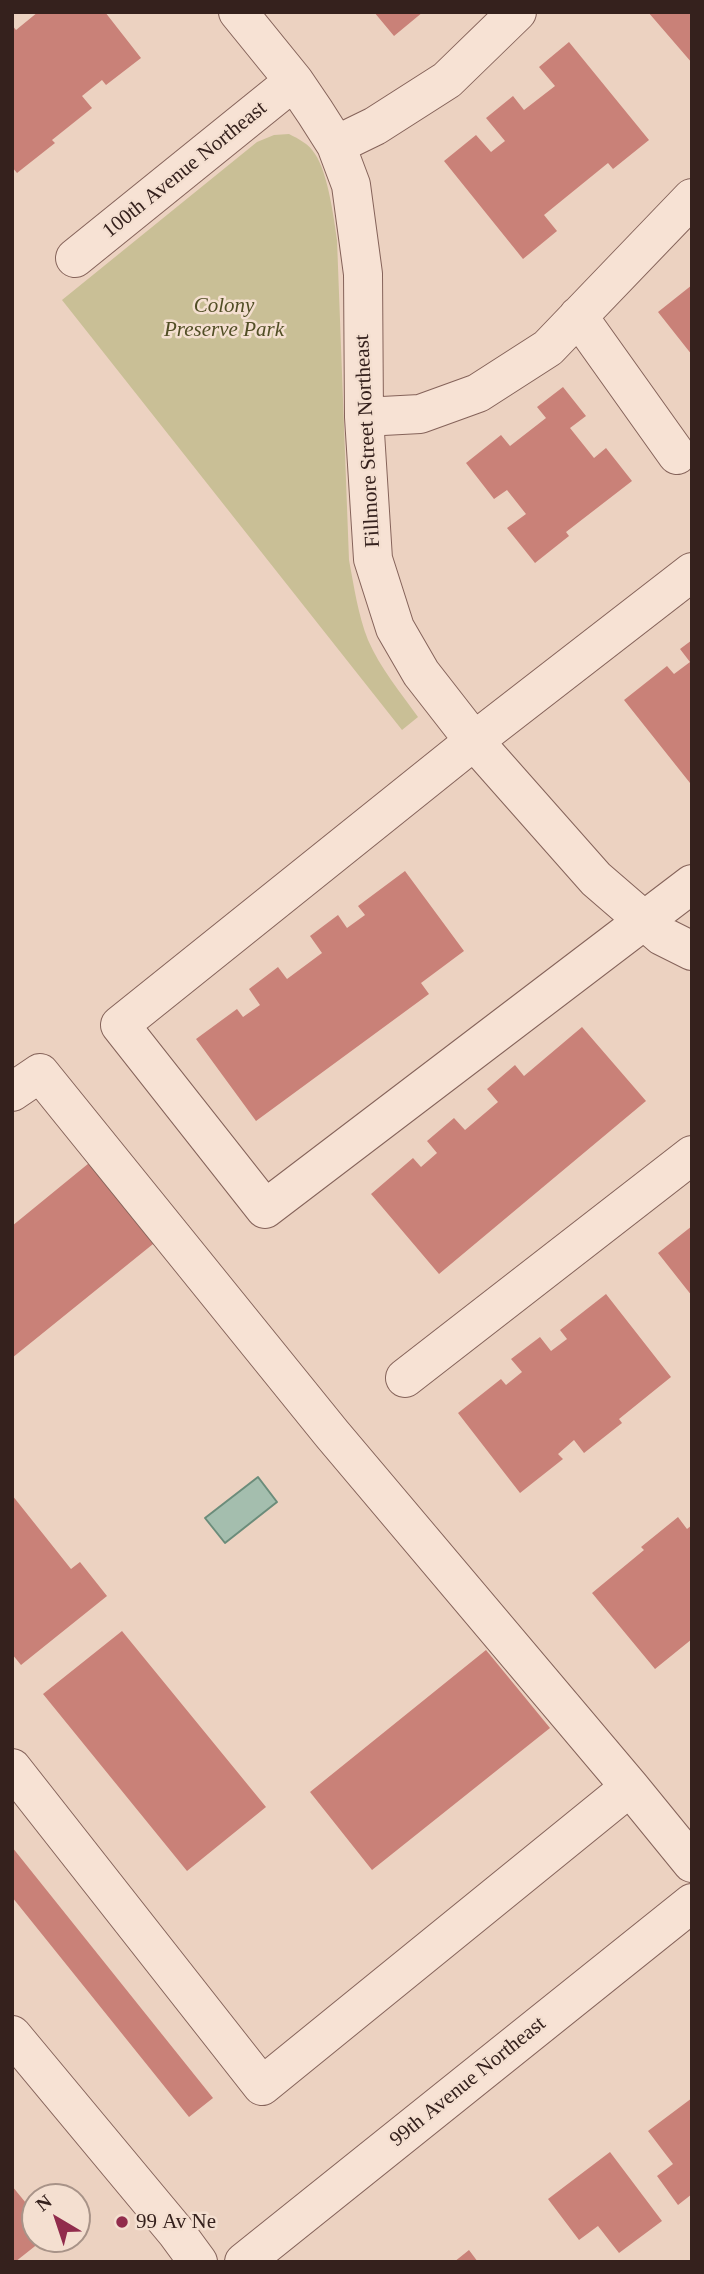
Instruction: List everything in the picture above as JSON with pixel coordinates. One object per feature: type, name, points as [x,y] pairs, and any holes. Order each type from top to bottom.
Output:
[{"type":"street","name":"Fillmore Street Northeast","points":[[238,12],[294,81],[336,145],[351,185],[363,274],[364,417],[373,559],[395,628],[421,673],[474,741],[596,879],[662,936],[692,951]]},
{"type":"street","points":[[336,145],[375,126],[447,79],[517,12]]},
{"type":"street","name":"100th Avenue Northeast","points":[[75,258],[294,81]]},
{"type":"street","points":[[364,417],[420,414],[478,393],[548,348],[692,198]]},
{"type":"street","points":[[578,316],[677,455]]},
{"type":"street","points":[[692,572],[474,741],[120,1025],[265,1209],[692,884]]},
{"type":"street","points":[[12,1092],[40,1073],[332,1434],[692,1863]]},
{"type":"street","points":[[405,1378],[692,1155]]},
{"type":"street","points":[[12,1768],[262,2086],[630,1787]]},
{"type":"street","name":"99th Avenue Northeast","points":[[244,2262],[692,1903]]},
{"type":"street","points":[[12,2036],[198,2262]]},
{"type":"green space","name":"Colony Preserve Park","points":[[289,134],[307,145],[320,162],[332,208],[337,240],[349,560],[368,640],[418,717],[402,730],[62,300],[257,142],[274,135]]},
{"type":"shaded area","points":[[258,1477],[277,1502],[225,1543],[205,1518]]},
{"type":"building","points":[[38,12],[105,12],[141,58],[106,85],[102,80],[82,96],[92,108],[52,140],[55,143],[17,173],[12,167],[12,25],[16,30]]},
{"type":"building","points":[[374,12],[423,12],[394,36]]},
{"type":"building","points":[[648,12],[692,12],[692,63]]},
{"type":"building","points":[[569,42],[649,140],[613,169],[608,163],[544,215],[557,231],[523,259],[444,161],[476,135],[491,152],[505,141],[486,118],[513,96],[524,110],[555,86],[539,67]]},
{"type":"building","points":[[692,285],[692,355],[658,312]]},
{"type":"building","points":[[563,387],[586,416],[570,428],[594,458],[606,448],[632,481],[566,532],[569,536],[535,563],[507,528],[526,514],[507,490],[494,499],[466,463],[501,435],[510,446],[546,418],[537,407]]},
{"type":"building","points":[[692,640],[690,783],[624,700],[667,666],[674,674],[690,662],[680,649]]},
{"type":"building","points":[[405,871],[464,951],[421,983],[429,994],[256,1121],[196,1039],[237,1009],[243,1017],[260,1005],[249,989],[278,967],[287,979],[322,953],[310,936],[338,915],[347,928],[365,915],[358,906]]},
{"type":"building","points":[[582,1027],[646,1101],[439,1274],[371,1194],[413,1158],[421,1167],[437,1153],[427,1141],[454,1118],[465,1130],[498,1102],[487,1089],[515,1065],[524,1076]]},
{"type":"building","points":[[94,1159],[158,1240],[12,1358],[12,1226]]},
{"type":"building","points":[[692,1226],[692,1296],[658,1253]]},
{"type":"building","points":[[606,1294],[671,1377],[619,1419],[622,1423],[584,1453],[574,1440],[558,1454],[563,1459],[520,1493],[458,1413],[501,1379],[506,1385],[522,1372],[511,1359],[540,1337],[551,1351],[567,1339],[560,1330]]},
{"type":"building","points":[[12,1495],[71,1569],[80,1562],[107,1596],[21,1665],[12,1654]]},
{"type":"building","points":[[678,1517],[687,1529],[692,1525],[692,1639],[655,1669],[592,1593],[644,1550],[641,1547]]},
{"type":"building","points":[[122,1631],[266,1807],[187,1871],[43,1694]]},
{"type":"building","points":[[486,1650],[550,1728],[372,1870],[310,1792]]},
{"type":"building","points":[[12,1847],[213,2098],[189,2117],[12,1897]]},
{"type":"building","points":[[692,2098],[692,2194],[678,2205],[657,2176],[673,2164],[648,2131]]},
{"type":"building","points":[[610,2152],[662,2221],[619,2253],[598,2226],[579,2240],[548,2199]]},
{"type":"building","points":[[12,2186],[21,2197],[21,2253],[26,2253],[12,2262]]},
{"type":"building","points":[[469,2250],[478,2262],[454,2262]]},
{"type":"place","name":"99 Av Ne","points":[[122,2222]]}]
